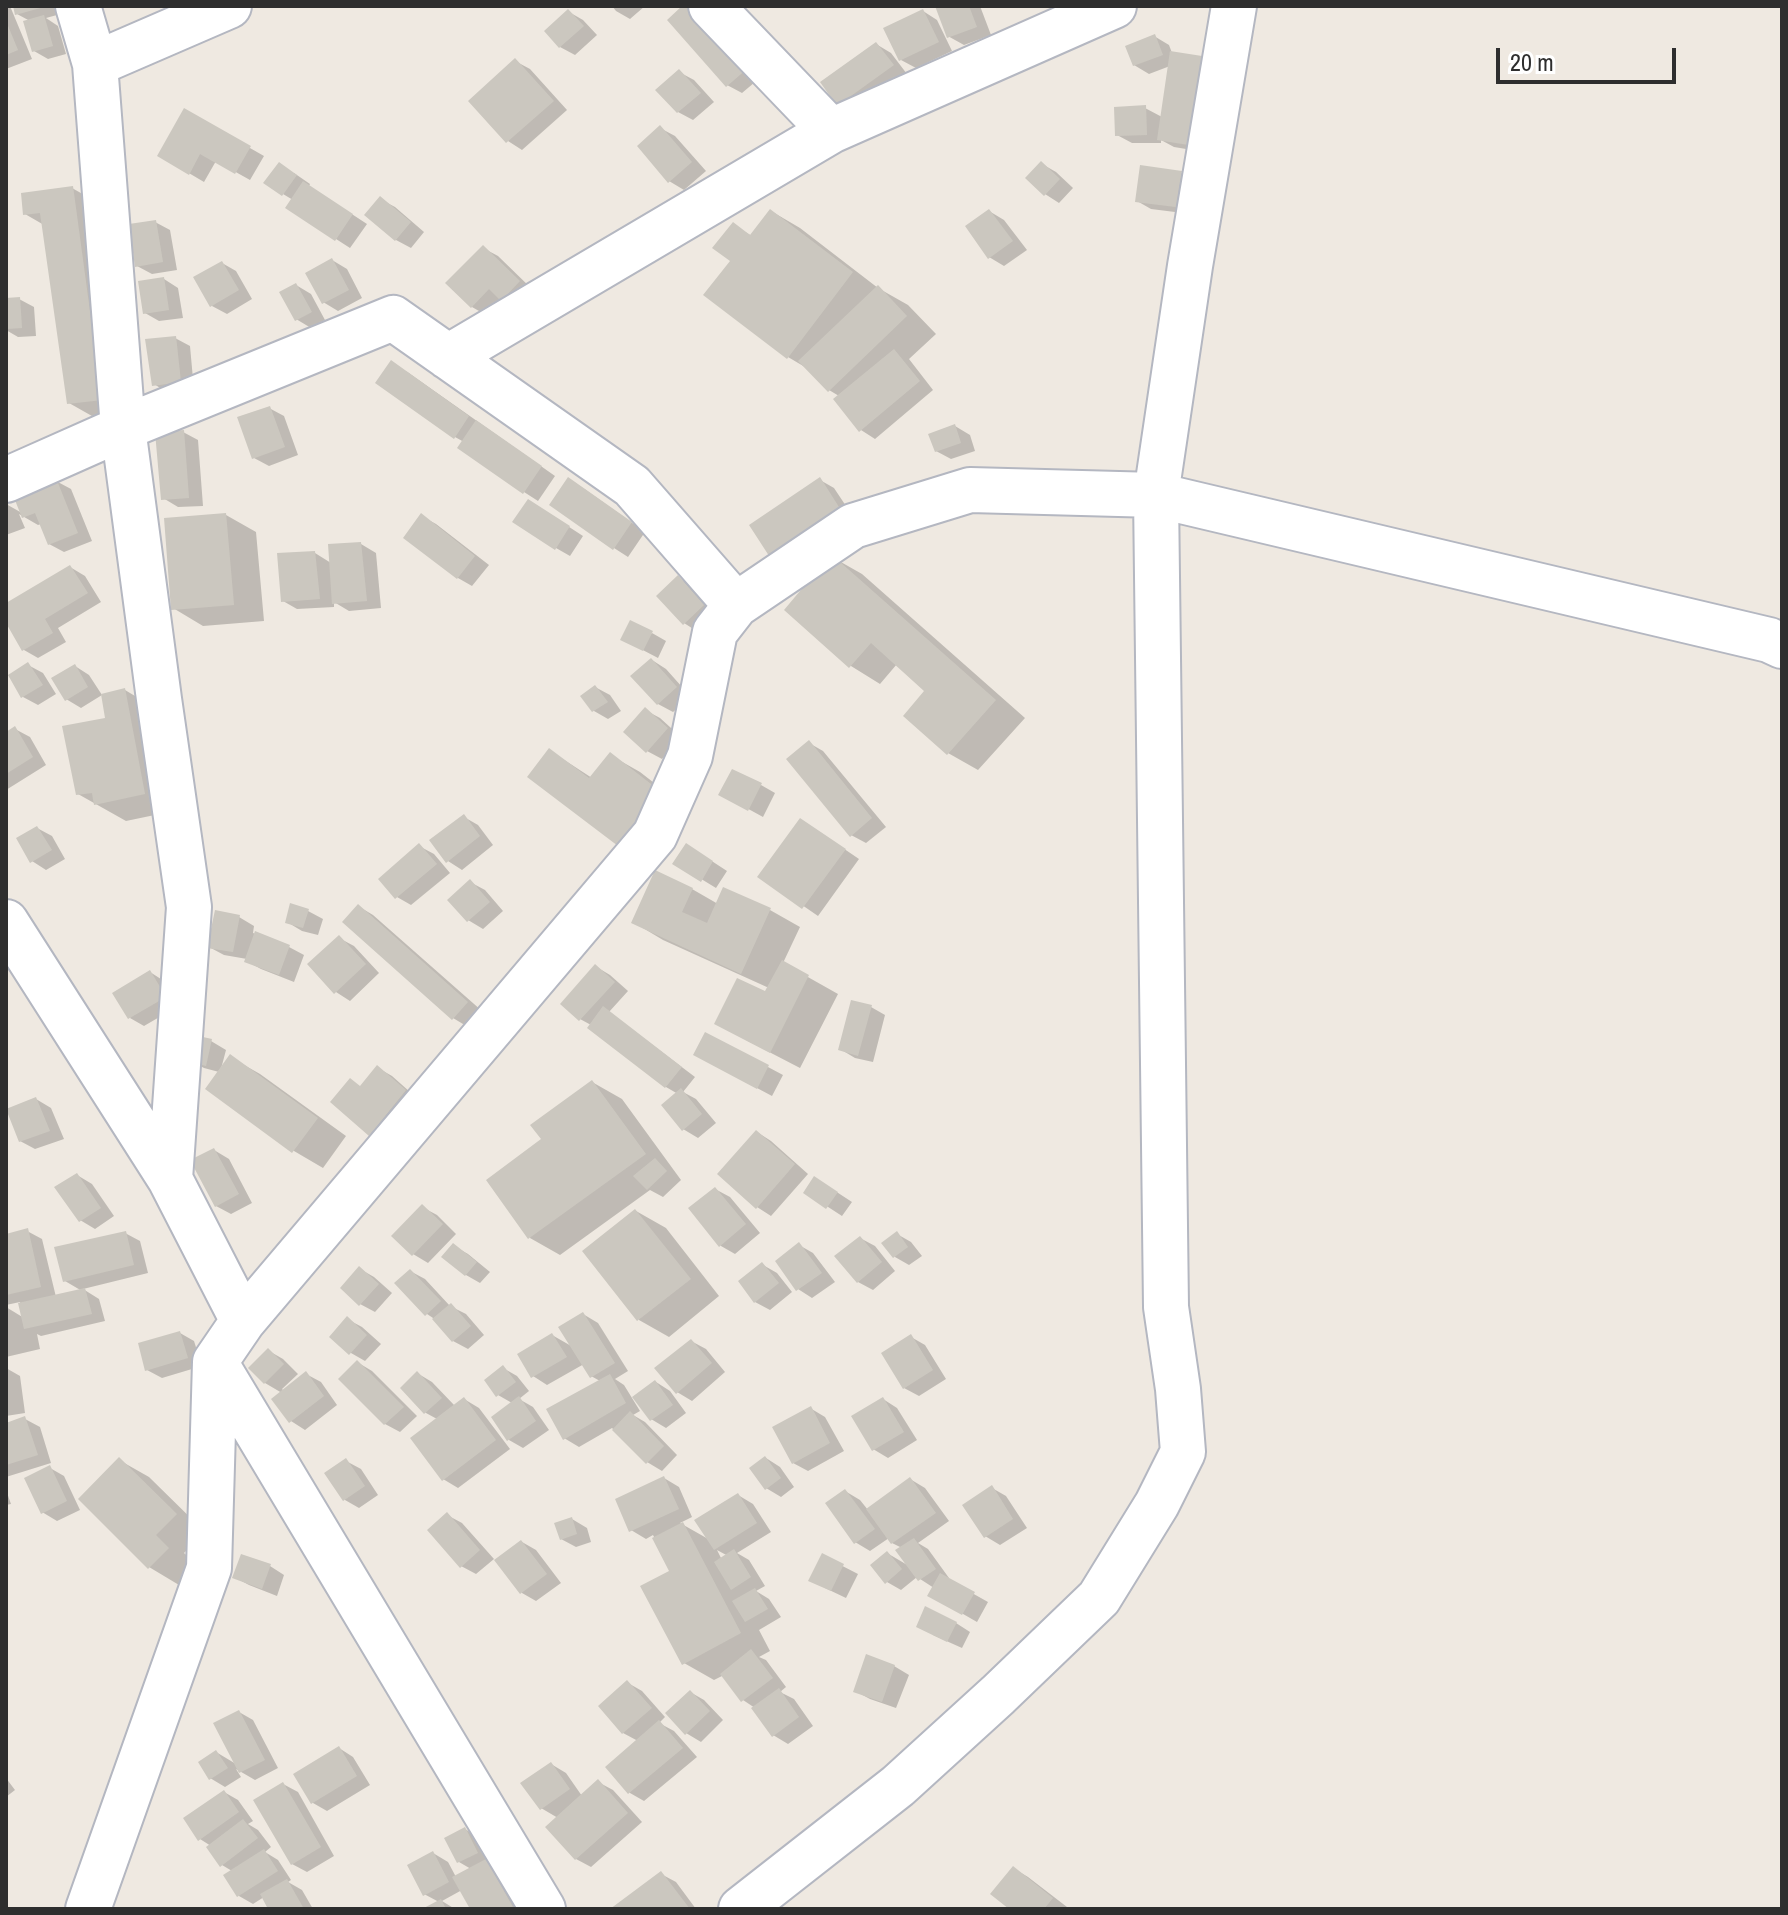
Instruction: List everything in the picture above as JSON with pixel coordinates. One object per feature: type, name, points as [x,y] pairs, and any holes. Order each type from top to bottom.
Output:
[{"type":"street","points":[[78,6],[95,64],[123,428],[189,907],[170,1179]]},
{"type":"street","points":[[95,64],[229,6]]},
{"type":"street","points":[[711,6],[831,131]]},
{"type":"street","points":[[448,357],[831,131],[1114,6]]},
{"type":"street","points":[[741,1909],[898,1786],[1099,1598],[1157,1504],[1183,1452],[1166,1307],[1156,495],[1190,266],[1234,6]]},
{"type":"street","points":[[6,480],[123,428],[393,318],[632,486],[736,605]]},
{"type":"street","points":[[88,1909],[209,1568],[215,1362],[243,1321],[655,835],[690,756],[715,632],[736,605],[853,526],[970,490],[1156,495],[1769,640],[1782,646]]},
{"type":"street","points":[[6,922],[170,1179],[243,1321]]},
{"type":"street","points":[[215,1362],[543,1909]]},
{"type":"building","points":[[13,6],[44,6],[44,7],[15,15]]},
{"type":"building","points":[[682,6],[693,6],[748,68],[726,87],[667,20]]},
{"type":"building","points":[[935,6],[969,6],[977,27],[947,38]]},
{"type":"building","points":[[568,9],[584,26],[559,48],[544,31]]},
{"type":"building","points":[[923,9],[939,42],[899,61],[883,28]]},
{"type":"building","points":[[44,15],[53,46],[32,52],[23,21]]},
{"type":"building","points":[[6,21],[18,50],[6,55]]},
{"type":"building","points":[[1155,34],[1163,55],[1133,66],[1125,46]]},
{"type":"building","points":[[876,42],[894,65],[837,106],[820,82]]},
{"type":"building","points":[[1170,51],[1202,56],[1189,145],[1157,140]]},
{"type":"building","points":[[515,58],[554,101],[506,143],[468,101]]},
{"type":"building","points":[[679,69],[701,93],[677,113],[655,90]]},
{"type":"building","points":[[1146,105],[1147,135],[1115,136],[1114,107]]},
{"type":"building","points":[[184,108],[251,146],[235,174],[200,154],[189,175],[157,156]]},
{"type":"building","points":[[660,125],[692,162],[668,183],[637,146]]},
{"type":"building","points":[[1041,161],[1060,179],[1044,196],[1025,178]]},
{"type":"building","points":[[279,162],[297,175],[282,196],[263,183]]},
{"type":"building","points":[[1140,165],[1182,171],[1176,207],[1135,202]]},
{"type":"building","points":[[303,181],[353,214],[335,241],[285,208]]},
{"type":"building","points":[[73,186],[102,400],[67,404],[40,213],[23,215],[21,193]]},
{"type":"building","points":[[380,196],[411,222],[395,241],[364,215]]},
{"type":"building","points":[[770,209],[853,272],[787,359],[703,295],[730,261],[712,248],[733,222],[750,235]]},
{"type":"building","points":[[989,209],[1013,241],[988,259],[965,226]]},
{"type":"building","points":[[156,220],[163,262],[135,267],[129,224]]},
{"type":"building","points":[[483,245],[520,281],[501,301],[489,289],[471,308],[445,283]]},
{"type":"building","points":[[332,258],[349,290],[322,304],[305,273]]},
{"type":"building","points":[[222,261],[239,290],[210,307],[193,277]]},
{"type":"building","points":[[164,277],[169,310],[143,314],[138,281]]},
{"type":"building","points":[[296,283],[312,312],[295,321],[279,292]]},
{"type":"building","points":[[878,285],[907,316],[828,392],[798,361]]},
{"type":"building","points":[[20,297],[22,328],[6,329],[6,298]]},
{"type":"building","points":[[176,336],[181,382],[152,386],[145,339]]},
{"type":"building","points":[[894,349],[920,381],[859,432],[833,399]]},
{"type":"building","points":[[391,360],[469,416],[454,439],[375,383]]},
{"type":"building","points":[[270,406],[285,447],[252,459],[237,417]]},
{"type":"building","points":[[476,420],[542,466],[523,494],[457,448]]},
{"type":"building","points":[[955,424],[961,443],[935,452],[928,434]]},
{"type":"building","points":[[184,430],[189,498],[161,500],[155,432]]},
{"type":"building","points":[[568,477],[632,522],[613,550],[549,505]]},
{"type":"building","points":[[820,477],[844,515],[773,562],[749,525]]},
{"type":"building","points":[[56,478],[78,533],[48,545],[35,513],[22,518],[13,495]]},
{"type":"building","points":[[528,499],[570,526],[555,550],[512,522]]},
{"type":"building","points":[[226,513],[234,605],[171,610],[164,518]]},
{"type":"building","points":[[421,513],[475,556],[457,579],[403,538]]},
{"type":"building","points":[[361,542],[367,601],[332,604],[328,544]]},
{"type":"building","points":[[315,551],[320,599],[281,602],[277,553]]},
{"type":"building","points":[[831,554],[996,700],[947,755],[903,716],[924,691],[871,643],[849,668],[784,610]]},
{"type":"building","points":[[70,565],[88,593],[45,619],[53,633],[22,651],[6,623],[6,603]]},
{"type":"building","points":[[678,575],[704,605],[683,625],[656,596]]},
{"type":"building","points":[[630,620],[653,631],[643,651],[620,640]]},
{"type":"building","points":[[651,658],[677,687],[657,705],[630,676]]},
{"type":"building","points":[[28,662],[43,685],[21,698],[8,675]]},
{"type":"building","points":[[75,664],[88,687],[65,701],[51,678]]},
{"type":"building","points":[[595,685],[608,702],[592,712],[580,696]]},
{"type":"building","points":[[125,688],[145,794],[94,805],[92,793],[76,795],[62,726],[105,718],[101,694]]},
{"type":"building","points":[[645,707],[668,728],[646,753],[623,732]]},
{"type":"building","points":[[15,726],[33,757],[6,774],[6,732]]},
{"type":"building","points":[[809,740],[872,818],[850,837],[786,759]]},
{"type":"building","points":[[549,748],[589,778],[610,752],[660,791],[618,846],[527,777]]},
{"type":"building","points":[[732,769],[762,783],[748,811],[718,795]]},
{"type":"building","points":[[464,814],[480,836],[446,863],[429,840]]},
{"type":"building","points":[[800,818],[846,849],[802,909],[757,877]]},
{"type":"building","points":[[37,826],[52,850],[30,863],[16,838]]},
{"type":"building","points":[[419,843],[437,864],[395,899],[378,879]]},
{"type":"building","points":[[686,843],[713,861],[701,882],[672,864]]},
{"type":"building","points":[[655,870],[693,888],[682,912],[707,923],[723,887],[771,908],[741,974],[631,923]]},
{"type":"building","points":[[470,879],[490,902],[467,922],[447,900]]},
{"type":"building","points":[[290,903],[309,909],[303,928],[285,923]]},
{"type":"building","points":[[358,904],[468,1002],[452,1020],[342,922]]},
{"type":"building","points":[[215,910],[240,915],[233,952],[207,948]]},
{"type":"building","points":[[255,931],[290,945],[279,975],[244,962]]},
{"type":"building","points":[[339,935],[366,964],[334,994],[307,964]]},
{"type":"building","points":[[782,960],[809,975],[770,1053],[714,1024],[737,978],[765,991]]},
{"type":"building","points":[[595,964],[615,982],[579,1021],[560,1004]]},
{"type":"building","points":[[150,970],[166,997],[128,1019],[112,993]]},
{"type":"building","points":[[851,1000],[872,1005],[858,1056],[838,1050]]},
{"type":"building","points":[[603,1006],[682,1067],[665,1088],[587,1028]]},
{"type":"building","points":[[705,1032],[769,1065],[757,1089],[693,1055]]},
{"type":"building","points":[[194,1035],[212,1039],[206,1066],[187,1061]]},
{"type":"building","points":[[230,1054],[318,1118],[292,1153],[205,1089]]},
{"type":"building","points":[[377,1065],[406,1090],[369,1136],[330,1102],[350,1078],[360,1086]]},
{"type":"building","points":[[592,1080],[646,1154],[528,1239],[486,1180],[541,1139],[530,1125]]},
{"type":"building","points":[[681,1088],[702,1114],[682,1131],[661,1105]]},
{"type":"building","points":[[36,1097],[50,1131],[19,1142],[6,1109]]},
{"type":"building","points":[[756,1130],[795,1164],[756,1209],[717,1174]]},
{"type":"building","points":[[214,1148],[239,1194],[215,1207],[190,1160]]},
{"type":"building","points":[[655,1158],[667,1171],[647,1190],[633,1176]]},
{"type":"building","points":[[77,1173],[101,1208],[79,1222],[54,1187]]},
{"type":"building","points":[[814,1176],[838,1192],[826,1209],[803,1193]]},
{"type":"building","points":[[715,1187],[746,1224],[719,1247],[688,1208]]},
{"type":"building","points":[[422,1204],[443,1224],[412,1256],[391,1236]]},
{"type":"building","points":[[635,1209],[691,1279],[637,1321],[582,1251]]},
{"type":"building","points":[[28,1228],[41,1287],[6,1295],[6,1234]]},
{"type":"building","points":[[126,1231],[134,1265],[63,1282],[54,1247]]},
{"type":"building","points":[[897,1231],[908,1247],[893,1258],[881,1243]]},
{"type":"building","points":[[860,1236],[882,1262],[857,1283],[834,1256]]},
{"type":"building","points":[[799,1242],[822,1273],[796,1291],[775,1261]]},
{"type":"building","points":[[453,1243],[477,1262],[465,1276],[441,1257]]},
{"type":"building","points":[[762,1262],[779,1283],[754,1303],[738,1281]]},
{"type":"building","points":[[359,1266],[379,1284],[359,1306],[340,1288]]},
{"type":"building","points":[[410,1269],[441,1301],[425,1316],[394,1283]]},
{"type":"building","points":[[85,1288],[92,1314],[24,1329],[18,1303]]},
{"type":"building","points":[[451,1303],[471,1326],[452,1342],[432,1319]]},
{"type":"building","points":[[583,1312],[615,1363],[590,1378],[558,1327]]},
{"type":"building","points":[[347,1316],[367,1335],[349,1355],[329,1337]]},
{"type":"building","points":[[180,1331],[188,1358],[145,1371],[138,1343]]},
{"type":"building","points":[[552,1333],[567,1357],[531,1378],[517,1354]]},
{"type":"building","points":[[911,1334],[933,1370],[903,1389],[881,1353]]},
{"type":"building","points":[[691,1339],[712,1363],[676,1394],[654,1368]]},
{"type":"building","points":[[268,1348],[284,1364],[264,1384],[248,1368]]},
{"type":"building","points":[[357,1360],[404,1407],[384,1425],[338,1379]]},
{"type":"building","points":[[503,1365],[516,1382],[496,1397],[484,1380]]},
{"type":"building","points":[[306,1371],[324,1396],[289,1423],[271,1399]]},
{"type":"building","points":[[417,1371],[442,1398],[424,1414],[400,1388]]},
{"type":"building","points":[[610,1374],[626,1403],[563,1440],[546,1409]]},
{"type":"building","points":[[655,1380],[673,1405],[650,1421],[632,1397]]},
{"type":"building","points":[[519,1396],[536,1421],[507,1441],[491,1417]]},
{"type":"building","points":[[464,1397],[496,1440],[442,1481],[410,1438]]},
{"type":"building","points":[[883,1397],[904,1432],[872,1451],[851,1416]]},
{"type":"building","points":[[811,1406],[830,1443],[792,1464],[772,1427]]},
{"type":"building","points":[[630,1411],[664,1446],[646,1464],[612,1430]]},
{"type":"building","points":[[25,1416],[38,1455],[6,1465],[6,1423]]},
{"type":"building","points":[[765,1456],[781,1478],[765,1490],[749,1468]]},
{"type":"building","points":[[119,1457],[177,1514],[156,1535],[169,1548],[148,1569],[78,1499]]},
{"type":"building","points":[[346,1458],[365,1486],[343,1501],[324,1473]]},
{"type":"building","points":[[50,1465],[67,1501],[41,1514],[24,1478]]},
{"type":"building","points":[[664,1476],[679,1509],[629,1532],[615,1499]]},
{"type":"building","points":[[910,1477],[936,1513],[891,1544],[866,1509]]},
{"type":"building","points":[[992,1485],[1013,1519],[984,1538],[962,1505]]},
{"type":"building","points":[[845,1489],[875,1529],[854,1544],[825,1503]]},
{"type":"building","points":[[738,1493],[757,1523],[714,1550],[694,1520]]},
{"type":"building","points":[[447,1512],[480,1550],[460,1568],[427,1530]]},
{"type":"building","points":[[572,1517],[577,1534],[560,1540],[554,1523]]},
{"type":"building","points":[[683,1522],[741,1633],[682,1665],[640,1586],[669,1571],[652,1538]]},
{"type":"building","points":[[914,1538],[936,1569],[918,1581],[895,1550]]},
{"type":"building","points":[[521,1540],[547,1574],[520,1594],[494,1560]]},
{"type":"building","points":[[734,1549],[751,1577],[731,1590],[714,1562]]},
{"type":"building","points":[[887,1551],[902,1569],[885,1584],[870,1565]]},
{"type":"building","points":[[822,1553],[844,1564],[831,1591],[808,1581]]},
{"type":"building","points":[[241,1554],[271,1564],[262,1589],[232,1578]]},
{"type":"building","points":[[940,1573],[975,1592],[962,1615],[927,1596]]},
{"type":"building","points":[[755,1588],[768,1609],[745,1622],[732,1601]]},
{"type":"building","points":[[925,1606],[957,1622],[947,1642],[916,1627]]},
{"type":"building","points":[[751,1649],[773,1678],[741,1702],[720,1674]]},
{"type":"building","points":[[866,1654],[895,1665],[882,1702],[853,1692]]},
{"type":"building","points":[[627,1680],[652,1708],[622,1734],[598,1706]]},
{"type":"building","points":[[779,1688],[799,1717],[772,1737],[751,1708]]},
{"type":"building","points":[[690,1690],[710,1711],[685,1735],[665,1713]]},
{"type":"building","points":[[239,1710],[265,1760],[239,1773],[213,1723]]},
{"type":"building","points":[[659,1720],[683,1748],[628,1794],[605,1767]]},
{"type":"building","points":[[339,1746],[357,1776],[311,1804],[293,1774]]},
{"type":"building","points":[[216,1750],[228,1768],[209,1780],[198,1762]]},
{"type":"building","points":[[551,1762],[570,1789],[540,1810],[520,1783]]},
{"type":"building","points":[[598,1779],[628,1813],[575,1860],[545,1827]]},
{"type":"building","points":[[283,1782],[321,1847],[291,1865],[253,1800]]},
{"type":"building","points":[[224,1790],[239,1812],[198,1841],[183,1818]]},
{"type":"building","points":[[243,1819],[258,1838],[220,1867],[206,1847]]},
{"type":"building","points":[[465,1827],[478,1853],[457,1863],[444,1838]]},
{"type":"building","points":[[264,1849],[278,1871],[237,1897],[223,1875]]},
{"type":"building","points":[[433,1851],[449,1882],[423,1896],[407,1865]]},
{"type":"building","points":[[486,1859],[514,1909],[470,1909],[452,1877]]},
{"type":"building","points":[[1013,1866],[1053,1898],[1044,1909],[1009,1909],[990,1894]]},
{"type":"building","points":[[661,1871],[690,1909],[610,1909]]},
{"type":"building","points":[[287,1879],[304,1909],[268,1909],[260,1894]]},
{"type":"building","points":[[441,1899],[446,1909],[422,1909]]}]
